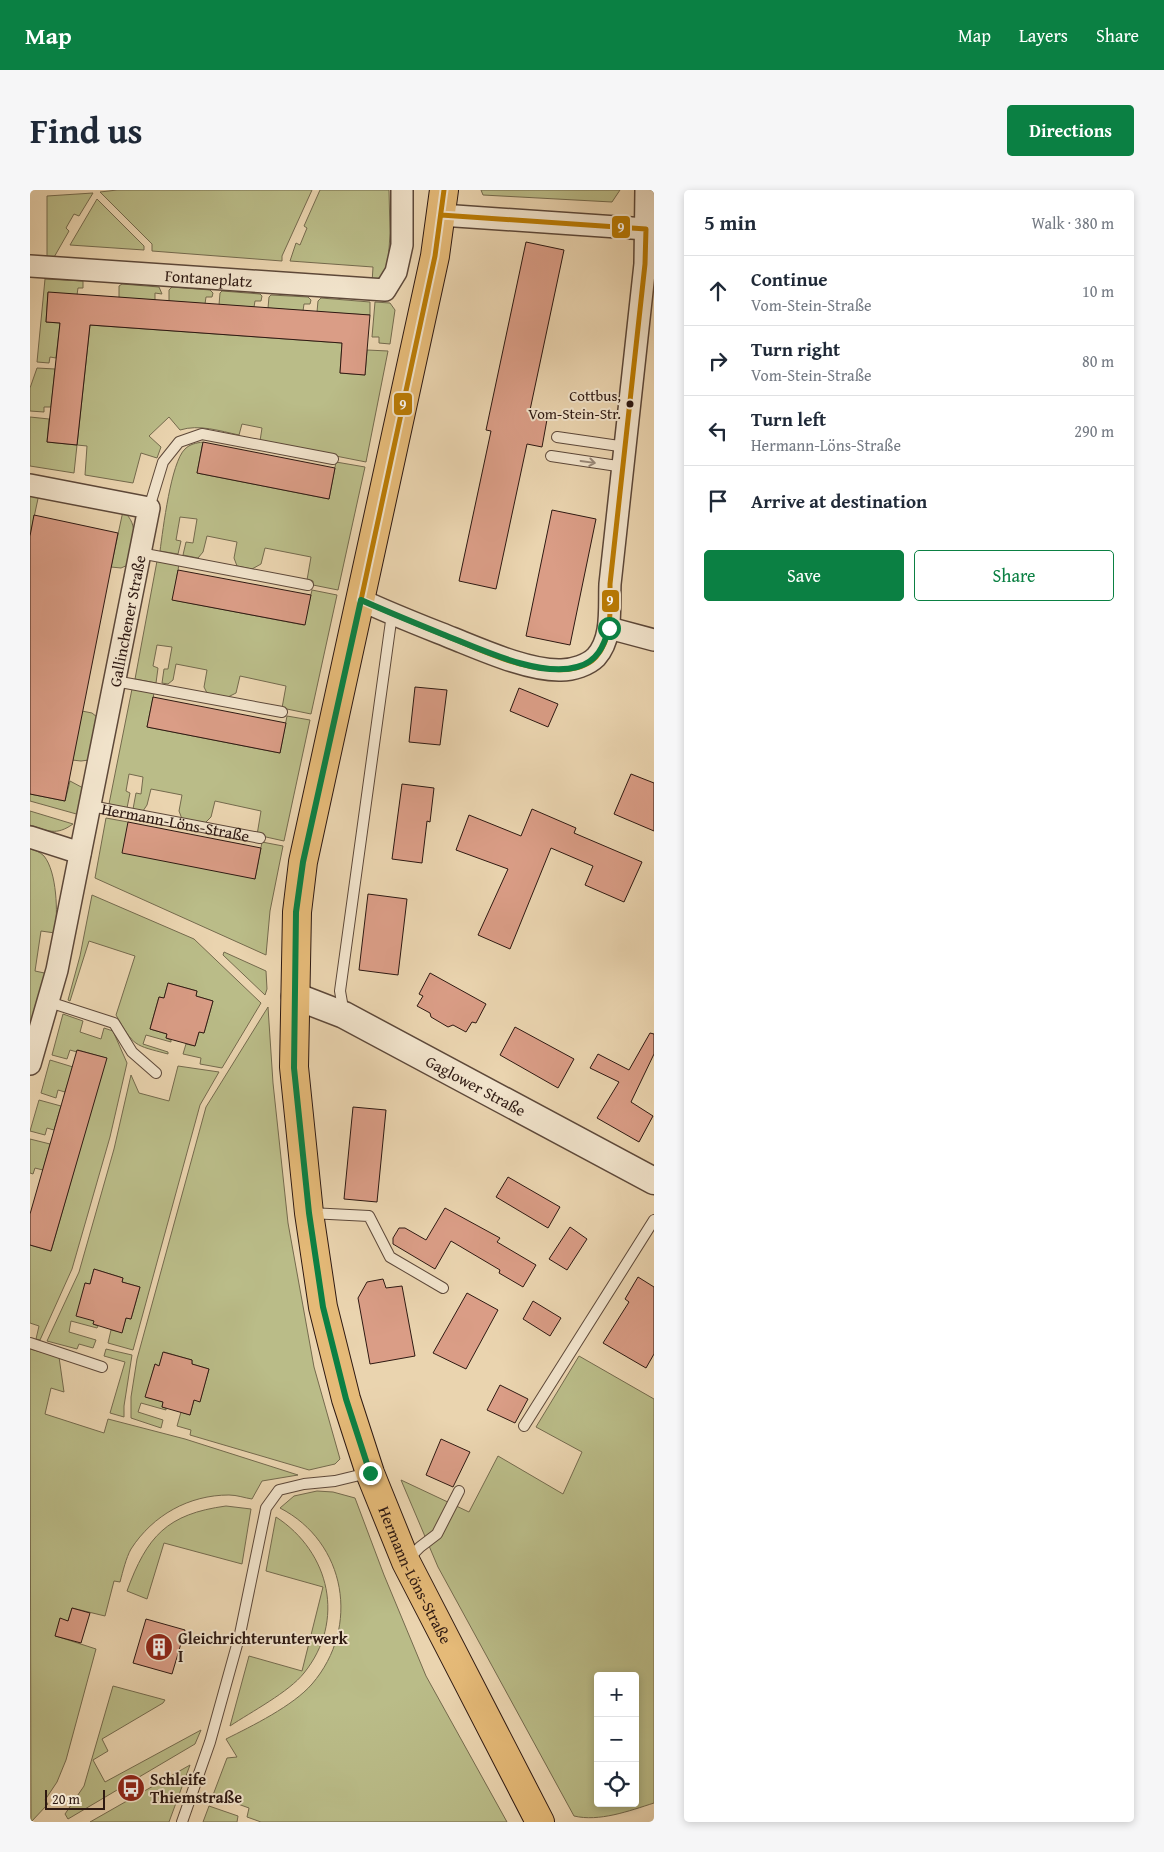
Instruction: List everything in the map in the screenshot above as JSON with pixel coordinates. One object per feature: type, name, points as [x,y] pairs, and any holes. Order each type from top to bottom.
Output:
[{"type":"main road","name":"Hermann-Löns-Straße","points":[[443,202],[435,256],[303,862],[296,912],[294,1068],[309,1213],[323,1307],[346,1399],[370,1473],[406,1562],[540,1822]]},
{"type":"street","name":"Fontaneplatz","points":[[30,266],[386,290],[396,272],[402,245],[402,190]]},
{"type":"street","points":[[361,600],[501,658],[546,669],[562,670],[579,667],[595,658],[604,644],[609,628],[610,584],[650,264],[646,229],[646,190]]},
{"type":"street","points":[[443,202],[646,229]]},
{"type":"street","points":[[30,485],[149,508]]},
{"type":"street","name":"Gallinchener Straße","points":[[30,1064],[57,970],[149,508]]},
{"type":"street","points":[[609,628],[654,640]]},
{"type":"street","points":[[30,838],[80,854]]},
{"type":"street","name":"Gaglower Straße","points":[[295,996],[344,1015],[654,1182]]},
{"type":"lane","points":[[149,508],[163,462],[179,442],[202,434],[333,458]]},
{"type":"lane","points":[[557,437],[625,457]]},
{"type":"lane","points":[[551,456],[625,457]]},
{"type":"lane","points":[[140,553],[308,585]]},
{"type":"lane","points":[[344,1015],[340,991],[392,614]]},
{"type":"lane","points":[[115,680],[282,712]]},
{"type":"lane","name":"Hermann-Löns-Straße","points":[[91,806],[260,838]]},
{"type":"lane","points":[[49,1002],[114,1024],[132,1052],[156,1073]]},
{"type":"lane","points":[[309,1213],[369,1216],[390,1257],[443,1288]]},
{"type":"lane","points":[[524,1426],[654,1220]]},
{"type":"lane","points":[[30,1343],[102,1366]]},
{"type":"lane","points":[[182,1822],[210,1742],[240,1634],[266,1508],[279,1490],[370,1473]]},
{"type":"lane","points":[[406,1562],[420,1547],[437,1534],[459,1491]]},
{"type":"green space","points":[[117,190],[312,190],[282,256],[282,261],[152,251],[152,244],[100,192]]},
{"type":"green space","points":[[320,190],[389,190],[390,233],[388,267],[379,281],[372,283],[373,267],[290,261],[296,243],[300,245],[307,228],[304,226]]},
{"type":"green space","points":[[481,190],[620,190],[612,202],[483,195]]},
{"type":"green space","points":[[93,193],[79,216],[74,214],[66,228],[69,231],[53,259],[47,259],[47,196]]},
{"type":"green space","points":[[97,199],[144,246],[144,250],[70,245]]},
{"type":"green space","points":[[45,279],[83,281],[83,288],[78,288],[77,295],[48,293],[46,322],[60,323],[56,358],[50,357],[49,363],[37,362]]},
{"type":"green space","points":[[122,284],[159,287],[162,294],[155,293],[155,300],[119,298],[119,286]]},
{"type":"green space","points":[[172,287],[210,290],[213,293],[212,297],[206,297],[205,304],[169,301],[169,290]]},
{"type":"green space","points":[[222,291],[260,294],[262,296],[261,301],[255,301],[254,307],[219,305],[220,293]]},
{"type":"green space","points":[[271,295],[308,297],[311,300],[310,304],[304,304],[303,311],[268,308]]},
{"type":"green space","points":[[321,298],[370,302],[370,315],[317,312],[318,301]]},
{"type":"green space","points":[[375,302],[390,303],[395,310],[390,344],[379,343],[379,337],[372,337]]},
{"type":"green space","points":[[90,325],[342,343],[340,373],[365,375],[367,350],[388,351],[366,462],[260,441],[262,428],[242,424],[239,435],[202,428],[180,430],[169,417],[149,436],[161,447],[157,458],[141,453],[133,483],[85,475],[87,446],[77,445]]},
{"type":"green space","points":[[37,368],[55,369],[51,407],[44,407],[44,412],[30,411],[30,388]]},
{"type":"green space","points":[[30,417],[49,419],[47,442],[77,445],[74,473],[30,466]]},
{"type":"green space","points":[[203,442],[197,473],[329,499],[336,462],[365,467],[338,590],[313,585],[313,581],[307,580],[311,557],[265,548],[261,564],[252,569],[237,566],[234,558],[237,542],[207,536],[203,552],[198,558],[183,555],[186,542],[193,543],[197,519],[180,517],[176,540],[181,541],[178,554],[160,551],[168,497],[180,456],[191,445]]},
{"type":"green space","points":[[39,494],[30,536],[30,495]]},
{"type":"green space","points":[[123,511],[129,517],[134,529],[128,565],[121,568],[111,567]]},
{"type":"green space","points":[[157,561],[179,564],[173,600],[304,625],[312,590],[337,595],[311,714],[282,708],[286,686],[240,676],[236,693],[228,697],[207,693],[204,687],[207,670],[176,664],[173,680],[168,684],[162,683],[164,669],[168,669],[172,647],[157,645],[153,666],[158,668],[156,683],[135,679]]},
{"type":"green space","points":[[132,689],[154,693],[147,727],[280,753],[287,716],[310,720],[284,841],[257,835],[261,811],[215,801],[211,817],[205,823],[182,819],[179,811],[182,795],[151,789],[147,805],[143,811],[133,809],[136,793],[141,794],[143,777],[129,774],[126,791],[130,793],[127,808],[109,804]]},
{"type":"green space","points":[[82,711],[92,713],[97,717],[89,760],[72,760]]},
{"type":"green space","points":[[70,781],[85,789],[80,815],[30,801],[30,794],[65,801]]},
{"type":"green space","points":[[30,811],[73,824],[57,831],[42,829],[30,825]]},
{"type":"green space","points":[[106,818],[128,822],[255,879],[262,842],[283,846],[270,911],[266,955],[95,878]]},
{"type":"green space","points":[[30,849],[44,856],[52,872],[56,893],[56,915],[55,933],[41,931],[35,971],[49,974],[30,1036]]},
{"type":"green space","points":[[92,895],[194,939],[261,1003],[222,1068],[200,1064],[201,1058],[183,1054],[186,1044],[195,1046],[199,1032],[204,1033],[213,1001],[196,996],[197,991],[168,983],[164,998],[159,997],[150,1029],[167,1034],[166,1038],[171,1040],[171,1042],[146,1035],[143,1044],[168,1052],[168,1054],[148,1049],[131,1039],[116,1015],[135,956],[89,941],[70,1001],[68,1000],[80,956]]},
{"type":"green space","points":[[224,952],[266,971],[267,989],[265,995],[223,955]]},
{"type":"green space","points":[[268,1007],[273,1083],[288,1223],[314,1367],[340,1459],[335,1464],[309,1470],[190,1435],[191,1430],[177,1426],[181,1412],[190,1415],[194,1400],[200,1401],[209,1369],[192,1364],[192,1360],[164,1352],[159,1366],[155,1364],[146,1397],[163,1402],[162,1407],[166,1408],[166,1410],[141,1403],[138,1412],[163,1420],[161,1428],[131,1418],[131,1397],[137,1359],[206,1107]]},
{"type":"green space","points":[[63,1014],[83,1021],[80,1032],[101,1039],[104,1028],[113,1031],[127,1063],[110,1137],[72,1269],[40,1340],[36,1339],[39,1326],[30,1323],[30,1245],[51,1251],[106,1058],[78,1050],[77,1052],[70,1050],[67,1059],[52,1055]]},
{"type":"green space","points":[[50,1060],[73,1067],[65,1092],[58,1090],[56,1098],[41,1093]]},
{"type":"green space","points":[[178,1066],[219,1072],[200,1105],[133,1350],[108,1343],[111,1330],[122,1332],[126,1318],[131,1319],[140,1287],[122,1282],[123,1278],[94,1269],[90,1284],[85,1283],[94,1321],[93,1324],[98,1326],[97,1328],[71,1321],[69,1332],[96,1340],[93,1348],[79,1344],[77,1349],[47,1341],[79,1272],[114,1149],[131,1075],[139,1093],[169,1101]]},
{"type":"green space","points":[[39,1100],[61,1106],[54,1130],[47,1128],[45,1135],[30,1131]]},
{"type":"green space","points":[[30,1139],[50,1144],[43,1170],[35,1168],[33,1174],[30,1173]]},
{"type":"green space","points":[[30,1349],[59,1357],[64,1392],[51,1388],[45,1414],[104,1433],[108,1419],[185,1439],[298,1475],[262,1481],[252,1499],[232,1495],[214,1496],[186,1503],[173,1509],[150,1526],[131,1549],[120,1582],[114,1581],[105,1616],[72,1608],[68,1621],[60,1619],[56,1636],[96,1649],[66,1760],[57,1782],[45,1800],[48,1804],[31,1822]]},
{"type":"green space","points":[[106,1349],[132,1355],[124,1417],[110,1413],[125,1362],[104,1356]]},
{"type":"green space","points":[[579,1356],[654,1399],[654,1803],[614,1815],[594,1818],[574,1816],[438,1567],[401,1480],[469,1512],[498,1456],[563,1494],[582,1452],[536,1427]]},
{"type":"green space","points":[[317,1491],[333,1492],[355,1498],[384,1575],[426,1676],[507,1822],[261,1822],[247,1817],[249,1808],[213,1795],[227,1758],[237,1757],[226,1739],[272,1715],[304,1692],[312,1684],[327,1661],[337,1637],[341,1612],[339,1587],[332,1564],[320,1542],[302,1523],[280,1508],[294,1496]]},
{"type":"green space","points":[[226,1506],[251,1509],[242,1564],[164,1543],[147,1599],[127,1591],[143,1556],[162,1531],[188,1515]]},
{"type":"green space","points":[[276,1517],[294,1532],[309,1549],[320,1568],[326,1589],[328,1610],[325,1632],[317,1653],[297,1680],[280,1694],[230,1726],[249,1656],[302,1671],[323,1587],[266,1571]]},
{"type":"green space","points":[[113,1686],[165,1700],[102,1739],[108,1751],[93,1760],[105,1782],[201,1730],[195,1744],[68,1819],[65,1814],[84,1786]]},
{"type":"green space","points":[[190,1765],[169,1822],[90,1822]]},
{"type":"green space","points":[[209,1806],[238,1816],[237,1822],[203,1822]]},
{"type":"building","points":[[526,242],[564,250],[530,410],[548,414],[542,447],[527,444],[496,589],[459,581],[491,431],[486,430]]},
{"type":"building","points":[[48,292],[370,315],[365,375],[340,373],[342,343],[90,325],[77,445],[47,442],[60,323],[46,322]]},
{"type":"building","points":[[203,442],[335,468],[329,499],[197,473]]},
{"type":"building","points":[[552,510],[596,519],[570,645],[526,636]]},
{"type":"building","points":[[34,515],[118,533],[65,801],[30,794],[30,536]]},
{"type":"building","points":[[178,570],[311,595],[305,625],[172,600]]},
{"type":"building","points":[[415,687],[447,690],[440,745],[409,742]]},
{"type":"building","points":[[519,688],[558,704],[548,727],[510,711]]},
{"type":"building","points":[[153,697],[286,723],[280,753],[147,727]]},
{"type":"building","points":[[631,774],[654,783],[654,831],[614,814]]},
{"type":"building","points":[[402,784],[434,788],[430,822],[427,821],[422,863],[392,859]]},
{"type":"building","points":[[532,809],[576,828],[574,833],[642,862],[624,902],[585,885],[593,866],[551,848],[510,949],[478,935],[508,869],[456,850],[469,815],[521,836]]},
{"type":"building","points":[[128,822],[261,848],[255,879],[122,853]]},
{"type":"building","points":[[368,894],[407,899],[398,975],[359,970]]},
{"type":"building","points":[[430,973],[486,1004],[476,1023],[472,1022],[466,1032],[453,1025],[448,1027],[417,1006],[423,996],[419,994]]},
{"type":"building","points":[[168,983],[197,991],[196,996],[213,1001],[204,1033],[199,1032],[195,1046],[166,1038],[167,1034],[150,1029],[159,997],[164,998]]},
{"type":"building","points":[[515,1027],[574,1059],[558,1088],[500,1055]]},
{"type":"building","points":[[650,1033],[654,1034],[654,1054],[631,1102],[653,1116],[639,1142],[597,1118],[619,1082],[590,1068],[598,1054],[629,1070]]},
{"type":"building","points":[[77,1050],[107,1058],[51,1251],[30,1245],[30,1214]]},
{"type":"building","points":[[353,1107],[386,1110],[377,1202],[344,1199]]},
{"type":"building","points":[[508,1177],[560,1207],[548,1228],[496,1197]]},
{"type":"building","points":[[445,1208],[500,1238],[497,1242],[536,1265],[523,1287],[499,1273],[500,1270],[451,1241],[435,1269],[393,1244],[393,1238],[399,1228],[405,1228],[426,1240]]},
{"type":"building","points":[[570,1227],[587,1239],[567,1270],[549,1259]]},
{"type":"building","points":[[94,1269],[123,1278],[122,1282],[140,1287],[131,1319],[126,1318],[122,1333],[93,1324],[94,1321],[76,1316],[85,1283],[90,1284]]},
{"type":"building","points":[[638,1277],[654,1287],[654,1354],[646,1368],[603,1343],[629,1302],[625,1299]]},
{"type":"building","points":[[383,1279],[386,1288],[402,1286],[415,1356],[370,1364],[358,1298],[367,1282]]},
{"type":"building","points":[[467,1293],[498,1310],[466,1369],[433,1353]]},
{"type":"building","points":[[533,1301],[561,1318],[550,1336],[523,1319]]},
{"type":"building","points":[[163,1352],[192,1360],[192,1364],[209,1369],[200,1402],[194,1400],[190,1415],[162,1407],[163,1402],[145,1397],[155,1364],[159,1366]]},
{"type":"building","points":[[500,1385],[528,1399],[515,1423],[487,1410]]},
{"type":"building","points":[[441,1439],[470,1452],[453,1487],[426,1475]]},
{"type":"building","points":[[72,1608],[90,1613],[81,1643],[55,1636],[60,1618],[68,1621]]},
{"type":"building","name":"Gleichrichterunterwerk I","points":[[146,1619],[185,1630],[172,1674],[133,1663]]},
{"type":"transit line","name":"9","points":[[441,215],[646,229],[645,264],[610,584],[608,632],[596,657],[581,667],[556,670],[514,662],[361,600],[435,256],[444,190]]},
{"type":"place","name":"Cottbus, Vom-Stein-Str.","points":[[630,404]]},
{"type":"place","name":"Gleichrichterunterwerk I","points":[[159,1647]]},
{"type":"place","name":"Schleife Thiemstraße","points":[[131,1788]]},
{"type":"route","points":[[370,1473],[346,1399],[323,1307],[309,1213],[294,1068],[296,912],[303,862],[361,600],[501,658],[546,669],[562,670],[579,667],[595,658],[604,644],[609,628]]}]
